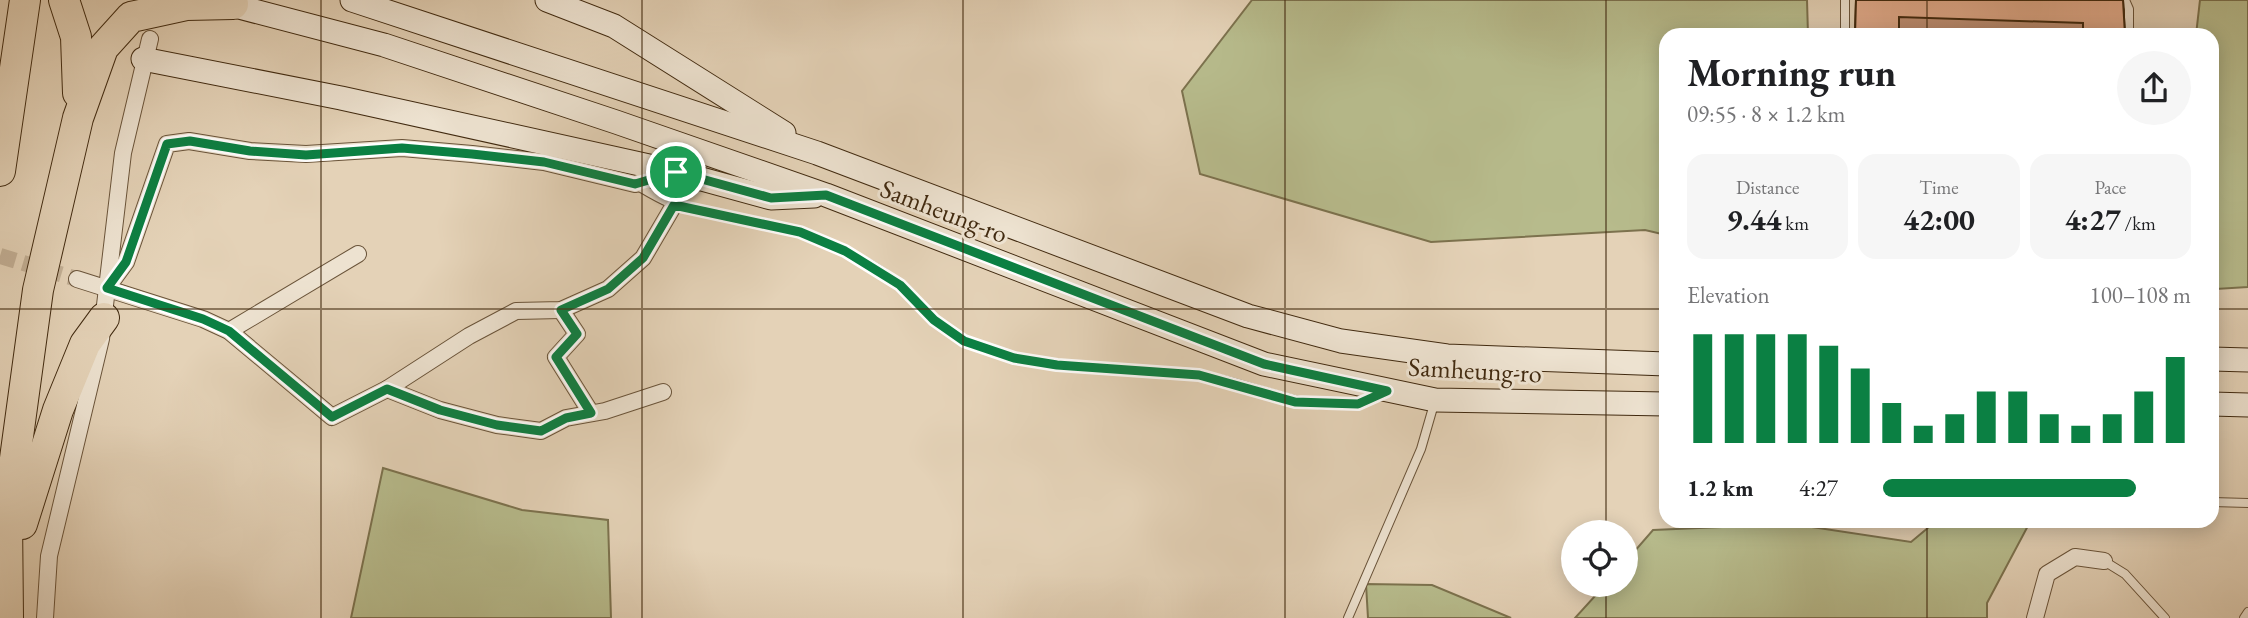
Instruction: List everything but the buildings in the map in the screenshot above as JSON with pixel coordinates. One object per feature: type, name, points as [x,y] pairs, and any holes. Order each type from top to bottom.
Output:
[{"type":"highway","points":[[0,171],[25,0]]},
{"type":"highway","points":[[64,0],[76,37],[78,118]]},
{"type":"highway","points":[[8,616],[7,517],[36,303],[78,118],[103,48],[131,17],[186,5],[223,2]]},
{"type":"highway","points":[[8,616],[25,509],[85,344],[104,318]]},
{"type":"main road","name":"Samheung-ro","points":[[352,0],[817,153],[1144,279],[1248,316],[1341,341],[1447,356],[1659,364]]},
{"type":"main road","points":[[547,0],[614,26],[817,153]]},
{"type":"main road","name":"Samheung-ro","points":[[223,2],[384,45],[826,195],[1264,364],[1435,400],[1659,404]]},
{"type":"main road","points":[[146,49],[341,98],[676,172],[771,198],[826,195]]},
{"type":"main road","points":[[2219,359],[2248,360]]},
{"type":"main road","points":[[2219,404],[2248,405]]},
{"type":"street","points":[[45,618],[48,556],[104,318],[123,153],[146,49]]},
{"type":"street","points":[[107,288],[126,262],[167,144],[190,141],[250,151],[306,155],[402,148],[544,162],[635,184],[676,172]]},
{"type":"street","points":[[77,279],[203,319],[229,331],[332,417],[387,389],[469,336],[516,311],[561,310],[608,289],[643,258],[674,205]]},
{"type":"street","points":[[229,331],[358,254]]},
{"type":"street","points":[[561,310],[577,334],[556,357],[591,413]]},
{"type":"street","points":[[387,389],[440,410],[497,425],[541,431],[566,418],[663,392]]},
{"type":"street","points":[[2035,618],[2047,575],[2076,557],[2104,561]]},
{"type":"lane","points":[[1845,0],[1845,28]]},
{"type":"lane","points":[[2125,0],[2129,9],[2129,28]]},
{"type":"lane","points":[[635,184],[674,205],[800,232],[845,251],[900,285],[934,320],[964,341],[1014,358],[1057,365],[1199,375],[1295,402],[1358,404],[1387,391]]},
{"type":"lane","points":[[1348,618],[1421,449],[1435,400]]},
{"type":"lane","points":[[2248,405],[2248,412]]},
{"type":"lane","points":[[2219,502],[2248,503]]},
{"type":"lane","points":[[2104,561],[2125,574],[2165,618]]},
{"type":"lane","points":[[2244,618],[2248,612]]},
{"type":"green space","points":[[1252,0],[1807,0],[1808,28],[1659,28],[1659,233],[1645,230],[1431,242],[1200,174],[1182,91]]},
{"type":"green space","points":[[2200,0],[2248,0],[2248,287],[2219,289],[2219,28],[2197,28]]},
{"type":"green space","points":[[383,468],[522,510],[608,520],[611,618],[351,618]]},
{"type":"green space","points":[[1818,528],[1911,542],[1928,528],[2027,528],[1987,603],[1987,618],[1575,618],[1594,597],[1638,597],[1638,547],[1653,530]]},
{"type":"green space","points":[[1366,584],[1432,585],[1511,618],[1368,618]]},
{"type":"tunnel","points":[[0,256],[77,279]]},
{"type":"route","points":[[190,141],[250,151],[306,155],[402,148],[544,162],[635,184],[676,172],[771,198],[826,195],[879,218],[1067,287],[1264,364],[1387,391],[1358,404],[1295,402],[1199,375],[1057,365],[1014,358],[964,341],[934,320],[900,285],[845,251],[800,232],[674,205],[643,258],[608,289],[561,310],[577,334],[556,357],[591,413],[566,418],[541,431],[497,425],[440,410],[387,389],[332,417],[229,331],[203,319],[107,288],[126,262],[167,144],[190,141]]}]
